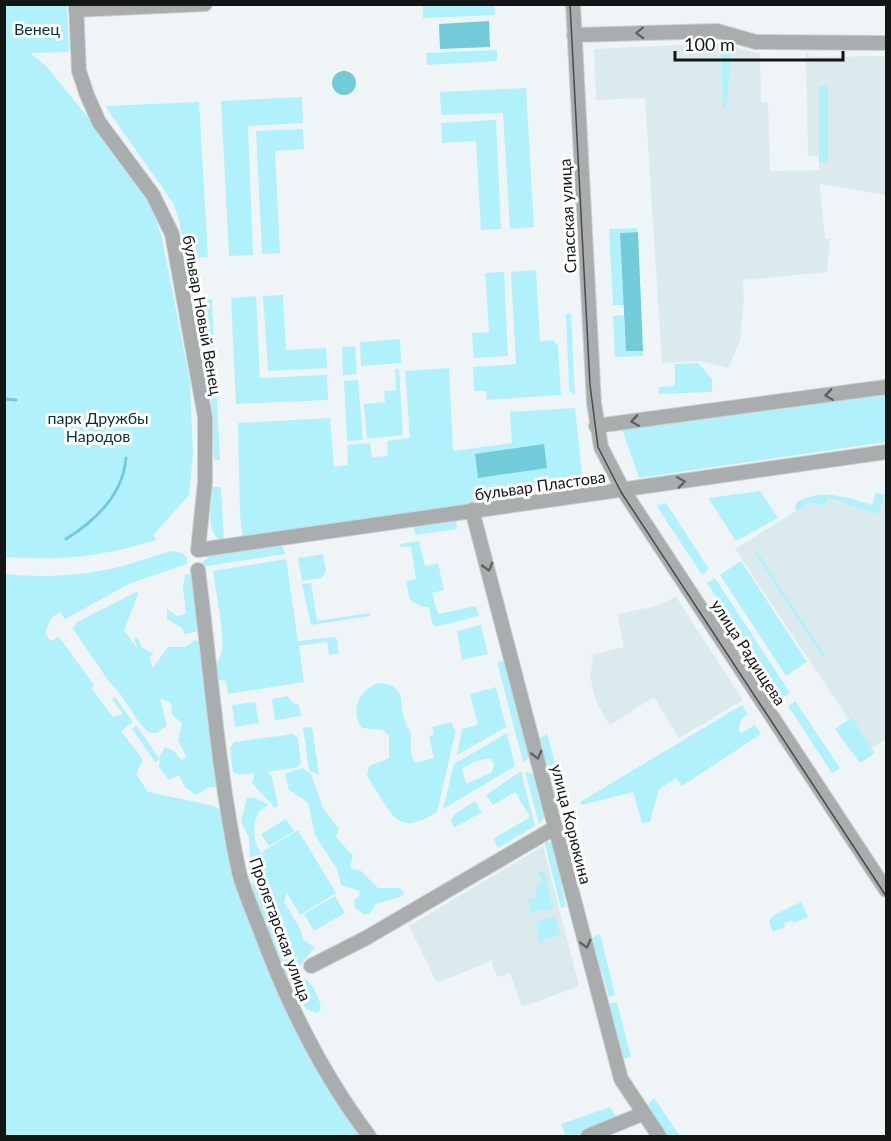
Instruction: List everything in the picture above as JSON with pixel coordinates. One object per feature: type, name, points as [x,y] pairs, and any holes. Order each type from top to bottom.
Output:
[{"type":"street","points":[[76,7],[206,4]]},
{"type":"street","name":"Спасская улица","points":[[573,4],[596,426]]},
{"type":"street","name":"бульвар Новый Венец","points":[[76,7],[79,71],[99,122],[153,195],[172,234],[205,417],[205,482],[198,550]]},
{"type":"street","points":[[574,35],[717,31],[756,42],[886,43]]},
{"type":"street","points":[[596,426],[886,387]]},
{"type":"street","name":"улица Радищева","points":[[596,426],[601,447],[623,490],[886,890]]},
{"type":"street","name":"бульвар Пластова","points":[[198,550],[886,452]]},
{"type":"street","name":"улица Корюкина","points":[[472,510],[621,1079],[659,1137]]},
{"type":"street","name":"Пролетарская улица","points":[[198,570],[225,787],[240,875],[276,971],[304,1032],[336,1091],[369,1137]]},
{"type":"street","points":[[310,966],[382,929],[555,826]]},
{"type":"street","points":[[588,1137],[642,1114]]},
{"type":"shaded area","points":[[489,21],[490,47],[440,49],[439,24]]},
{"type":"shaded area","points":[[721,43],[760,54],[761,102],[768,102],[770,171],[819,170],[819,156],[808,156],[806,53],[812,57],[886,56],[886,195],[820,184],[825,239],[830,239],[827,272],[743,280],[744,300],[740,341],[728,368],[700,361],[662,363],[645,98],[596,100],[594,49]]},
{"type":"shaded area","points":[[344,71],[349,72],[355,78],[355,88],[349,94],[344,95],[339,94],[333,88],[332,83],[333,78],[339,72]]},
{"type":"shaded area","points":[[638,232],[643,351],[626,351],[620,233]]},
{"type":"shaded area","points":[[544,444],[547,468],[478,478],[475,454]]},
{"type":"shaded area","points":[[886,487],[886,739],[869,750],[735,549],[811,502],[825,507],[827,498],[842,503],[844,499],[880,510]]},
{"type":"shaded area","points":[[676,597],[743,700],[679,738],[654,697],[610,725],[598,705],[593,690],[590,675],[593,663],[591,655],[624,647],[617,614],[656,606]]},
{"type":"shaded area","points":[[543,846],[579,986],[522,1007],[510,973],[497,977],[491,961],[437,983],[409,926]]},
{"type":"green space","name":"парк Дружбы Народов","points":[[4,5],[67,5],[69,52],[30,53],[47,67],[103,136],[153,210],[162,238],[190,381],[193,454],[189,495],[154,534],[156,540],[99,554],[63,558],[5,557]]},
{"type":"green space","points":[[423,5],[494,5],[495,15],[423,18]]},
{"type":"green space","points":[[721,48],[731,48],[727,106],[723,109]]},
{"type":"green space","points":[[497,50],[497,61],[427,65],[426,53]]},
{"type":"green space","points":[[819,86],[828,86],[828,162],[819,162]]},
{"type":"green space","points":[[526,88],[534,227],[510,229],[503,113],[441,115],[440,92]]},
{"type":"green space","points":[[302,97],[303,123],[248,126],[253,255],[229,256],[221,101]]},
{"type":"green space","points":[[199,102],[208,257],[186,258],[179,220],[173,203],[105,106]]},
{"type":"green space","points":[[496,120],[501,229],[481,230],[476,141],[442,143],[441,123]]},
{"type":"green space","points":[[303,129],[304,149],[275,151],[280,253],[262,254],[256,131]]},
{"type":"green space","points":[[637,228],[638,232],[620,233],[624,305],[613,305],[609,229]]},
{"type":"green space","points":[[536,270],[540,341],[553,340],[558,346],[561,395],[487,400],[486,391],[474,391],[473,367],[516,364],[511,272]]},
{"type":"green space","points":[[504,272],[508,356],[474,358],[472,333],[489,332],[485,273]]},
{"type":"green space","points":[[283,295],[286,350],[326,348],[327,368],[268,371],[263,296]]},
{"type":"green space","points":[[256,296],[260,378],[327,375],[328,400],[236,404],[231,298]]},
{"type":"green space","points":[[196,299],[212,299],[220,460],[214,460],[209,367]]},
{"type":"green space","points":[[566,314],[571,314],[575,395],[569,390]]},
{"type":"green space","points":[[624,315],[626,351],[643,351],[643,356],[615,357],[613,316]]},
{"type":"green space","points":[[400,339],[401,363],[361,366],[360,342]]},
{"type":"green space","points":[[355,346],[357,374],[343,375],[342,347]]},
{"type":"green space","points":[[698,363],[712,379],[712,392],[659,394],[659,387],[675,386],[675,364]]},
{"type":"green space","points":[[449,368],[453,451],[512,443],[510,412],[575,408],[584,492],[243,538],[240,514],[238,423],[330,418],[334,467],[348,465],[347,445],[370,443],[372,457],[388,456],[387,441],[410,438],[405,371]]},
{"type":"green space","points":[[395,369],[399,369],[403,435],[367,439],[364,404],[385,402],[384,391],[396,390]]},
{"type":"green space","points":[[358,380],[363,440],[347,441],[344,381]]},
{"type":"green space","points":[[886,393],[886,442],[639,478],[622,429]]},
{"type":"green space","points":[[212,487],[221,487],[224,541],[218,538],[211,526]]},
{"type":"green space","points":[[760,491],[778,518],[736,541],[708,498]]},
{"type":"green space","points":[[876,492],[884,495],[879,514],[828,498],[825,506],[811,502],[797,511],[795,507],[797,502],[816,495],[834,495],[872,505]]},
{"type":"green space","points":[[666,503],[709,569],[702,575],[656,505]]},
{"type":"green space","points":[[456,520],[457,529],[415,535],[414,526]]},
{"type":"green space","points":[[419,541],[425,566],[438,563],[444,590],[432,593],[438,614],[476,606],[479,616],[435,627],[429,607],[422,607],[410,600],[406,581],[416,579],[411,547],[401,547],[400,544]]},
{"type":"green space","points":[[282,546],[285,554],[201,567],[203,561],[211,556]]},
{"type":"green space","points":[[172,551],[182,553],[187,558],[187,564],[131,583],[65,619],[60,612],[52,617],[45,632],[50,641],[59,637],[94,685],[92,689],[113,717],[123,714],[112,699],[115,697],[133,722],[121,731],[143,760],[136,774],[148,792],[215,806],[219,811],[226,829],[237,883],[276,982],[324,1076],[361,1136],[5,1136],[5,574],[49,576],[93,572]]},
{"type":"green space","points":[[757,551],[824,654],[822,656],[754,552]]},
{"type":"green space","points":[[323,554],[326,571],[322,578],[302,581],[298,558]]},
{"type":"green space","points":[[286,559],[298,641],[333,637],[337,639],[339,653],[329,655],[327,642],[299,646],[304,682],[228,694],[226,681],[219,680],[216,672],[223,644],[213,571]]},
{"type":"green space","points":[[741,561],[807,662],[786,676],[720,575]]},
{"type":"green space","points":[[185,574],[192,575],[199,631],[185,634],[182,628],[167,619],[167,609],[177,616],[186,614],[183,589]]},
{"type":"green space","points":[[715,578],[790,693],[782,698],[707,583]]},
{"type":"green space","points":[[311,583],[317,621],[370,613],[370,616],[311,625],[302,584]]},
{"type":"green space","points":[[136,592],[138,594],[124,630],[137,648],[134,637],[138,638],[142,648],[154,654],[149,657],[153,668],[168,647],[185,647],[195,640],[200,642],[217,787],[210,787],[196,795],[185,787],[179,775],[169,780],[159,767],[160,759],[155,762],[132,729],[136,725],[159,758],[165,747],[174,751],[182,760],[186,756],[178,740],[182,723],[172,715],[171,703],[160,698],[167,726],[157,733],[150,733],[110,683],[73,629],[77,622]]},
{"type":"green space","points":[[481,625],[488,654],[462,660],[457,631]]},
{"type":"green space","points":[[507,660],[530,757],[523,762],[497,662]]},
{"type":"green space","points":[[380,683],[394,687],[400,694],[402,710],[411,735],[411,752],[415,763],[434,758],[429,736],[434,735],[432,727],[452,722],[456,730],[437,812],[412,823],[399,821],[394,816],[367,775],[369,766],[389,758],[389,736],[383,730],[362,728],[358,721],[357,707],[367,689]]},
{"type":"green space","points":[[496,687],[506,727],[457,755],[462,729],[478,725],[470,694]]},
{"type":"green space","points":[[287,696],[293,703],[299,705],[301,716],[275,720],[272,699]]},
{"type":"green space","points":[[795,701],[840,768],[832,773],[788,706]]},
{"type":"green space","points":[[255,702],[259,723],[235,727],[232,705]]},
{"type":"green space","points":[[742,705],[748,714],[741,719],[739,730],[741,733],[755,725],[761,734],[682,786],[676,778],[659,789],[650,822],[642,823],[633,792],[581,805],[580,802]]},
{"type":"green space","points":[[852,718],[875,753],[860,763],[835,729]]},
{"type":"green space","points":[[312,727],[319,775],[309,770],[303,728]]},
{"type":"green space","points":[[507,733],[515,766],[443,809],[454,764]],"holes":[[[491,758],[494,765],[491,773],[466,784],[462,769],[475,761]]]},
{"type":"green space","points":[[547,733],[564,799],[556,801],[540,738]]},
{"type":"green space","points":[[293,734],[298,738],[301,764],[294,768],[267,772],[272,777],[278,805],[275,808],[252,783],[255,773],[239,775],[233,772],[230,748],[234,742]]},
{"type":"green space","points":[[302,768],[311,774],[323,808],[339,829],[336,837],[353,856],[350,866],[352,869],[360,870],[378,888],[400,888],[404,892],[403,896],[376,904],[370,914],[363,914],[355,908],[354,900],[359,897],[360,891],[341,885],[337,869],[315,835],[308,803],[289,790],[285,774]]},
{"type":"green space","points":[[521,771],[535,826],[498,848],[493,839],[530,817],[515,792],[493,805],[486,795]]},
{"type":"green space","points":[[525,771],[535,775],[546,815],[539,824]]},
{"type":"green space","points":[[247,798],[255,798],[268,804],[258,814],[254,827],[255,840],[260,851],[264,855],[262,852],[298,830],[336,893],[300,915],[287,893],[284,902],[301,930],[303,940],[315,947],[297,969],[299,975],[311,984],[317,994],[321,1009],[317,1013],[306,1009],[289,982],[282,976],[252,886],[255,871],[250,862],[249,837],[241,822]]},
{"type":"green space","points":[[475,801],[482,812],[454,828],[451,820],[455,814]]},
{"type":"green space","points":[[286,819],[294,831],[269,846],[261,834]]},
{"type":"green space","points":[[544,841],[554,846],[566,907],[561,908]]},
{"type":"green space","points":[[544,870],[553,908],[531,913],[528,900],[537,898],[535,887],[540,885],[542,880],[538,873]]},
{"type":"green space","points":[[335,896],[345,913],[314,931],[304,914]]},
{"type":"green space","points":[[801,902],[808,917],[793,923],[792,920],[784,923],[785,927],[773,932],[769,922],[772,916]]},
{"type":"green space","points":[[556,916],[560,934],[538,942],[536,922]]},
{"type":"green space","points":[[600,934],[615,995],[609,997],[592,938]]},
{"type":"green space","points":[[617,1002],[631,1057],[623,1059],[609,1004]]},
{"type":"green space","points":[[654,1098],[680,1136],[666,1136],[646,1107]]},
{"type":"green space","points":[[610,1107],[618,1119],[575,1136],[566,1136],[561,1124]]},
{"type":"waterway","points":[[4,399],[16,400]]},
{"type":"waterway","points":[[66,539],[87,524],[106,505],[119,483],[126,458]]},
{"type":"tram line","points":[[570,4],[590,385],[598,447],[621,492],[886,896]]},
{"type":"park label","name":"Венец","points":[[37,28]]}]
